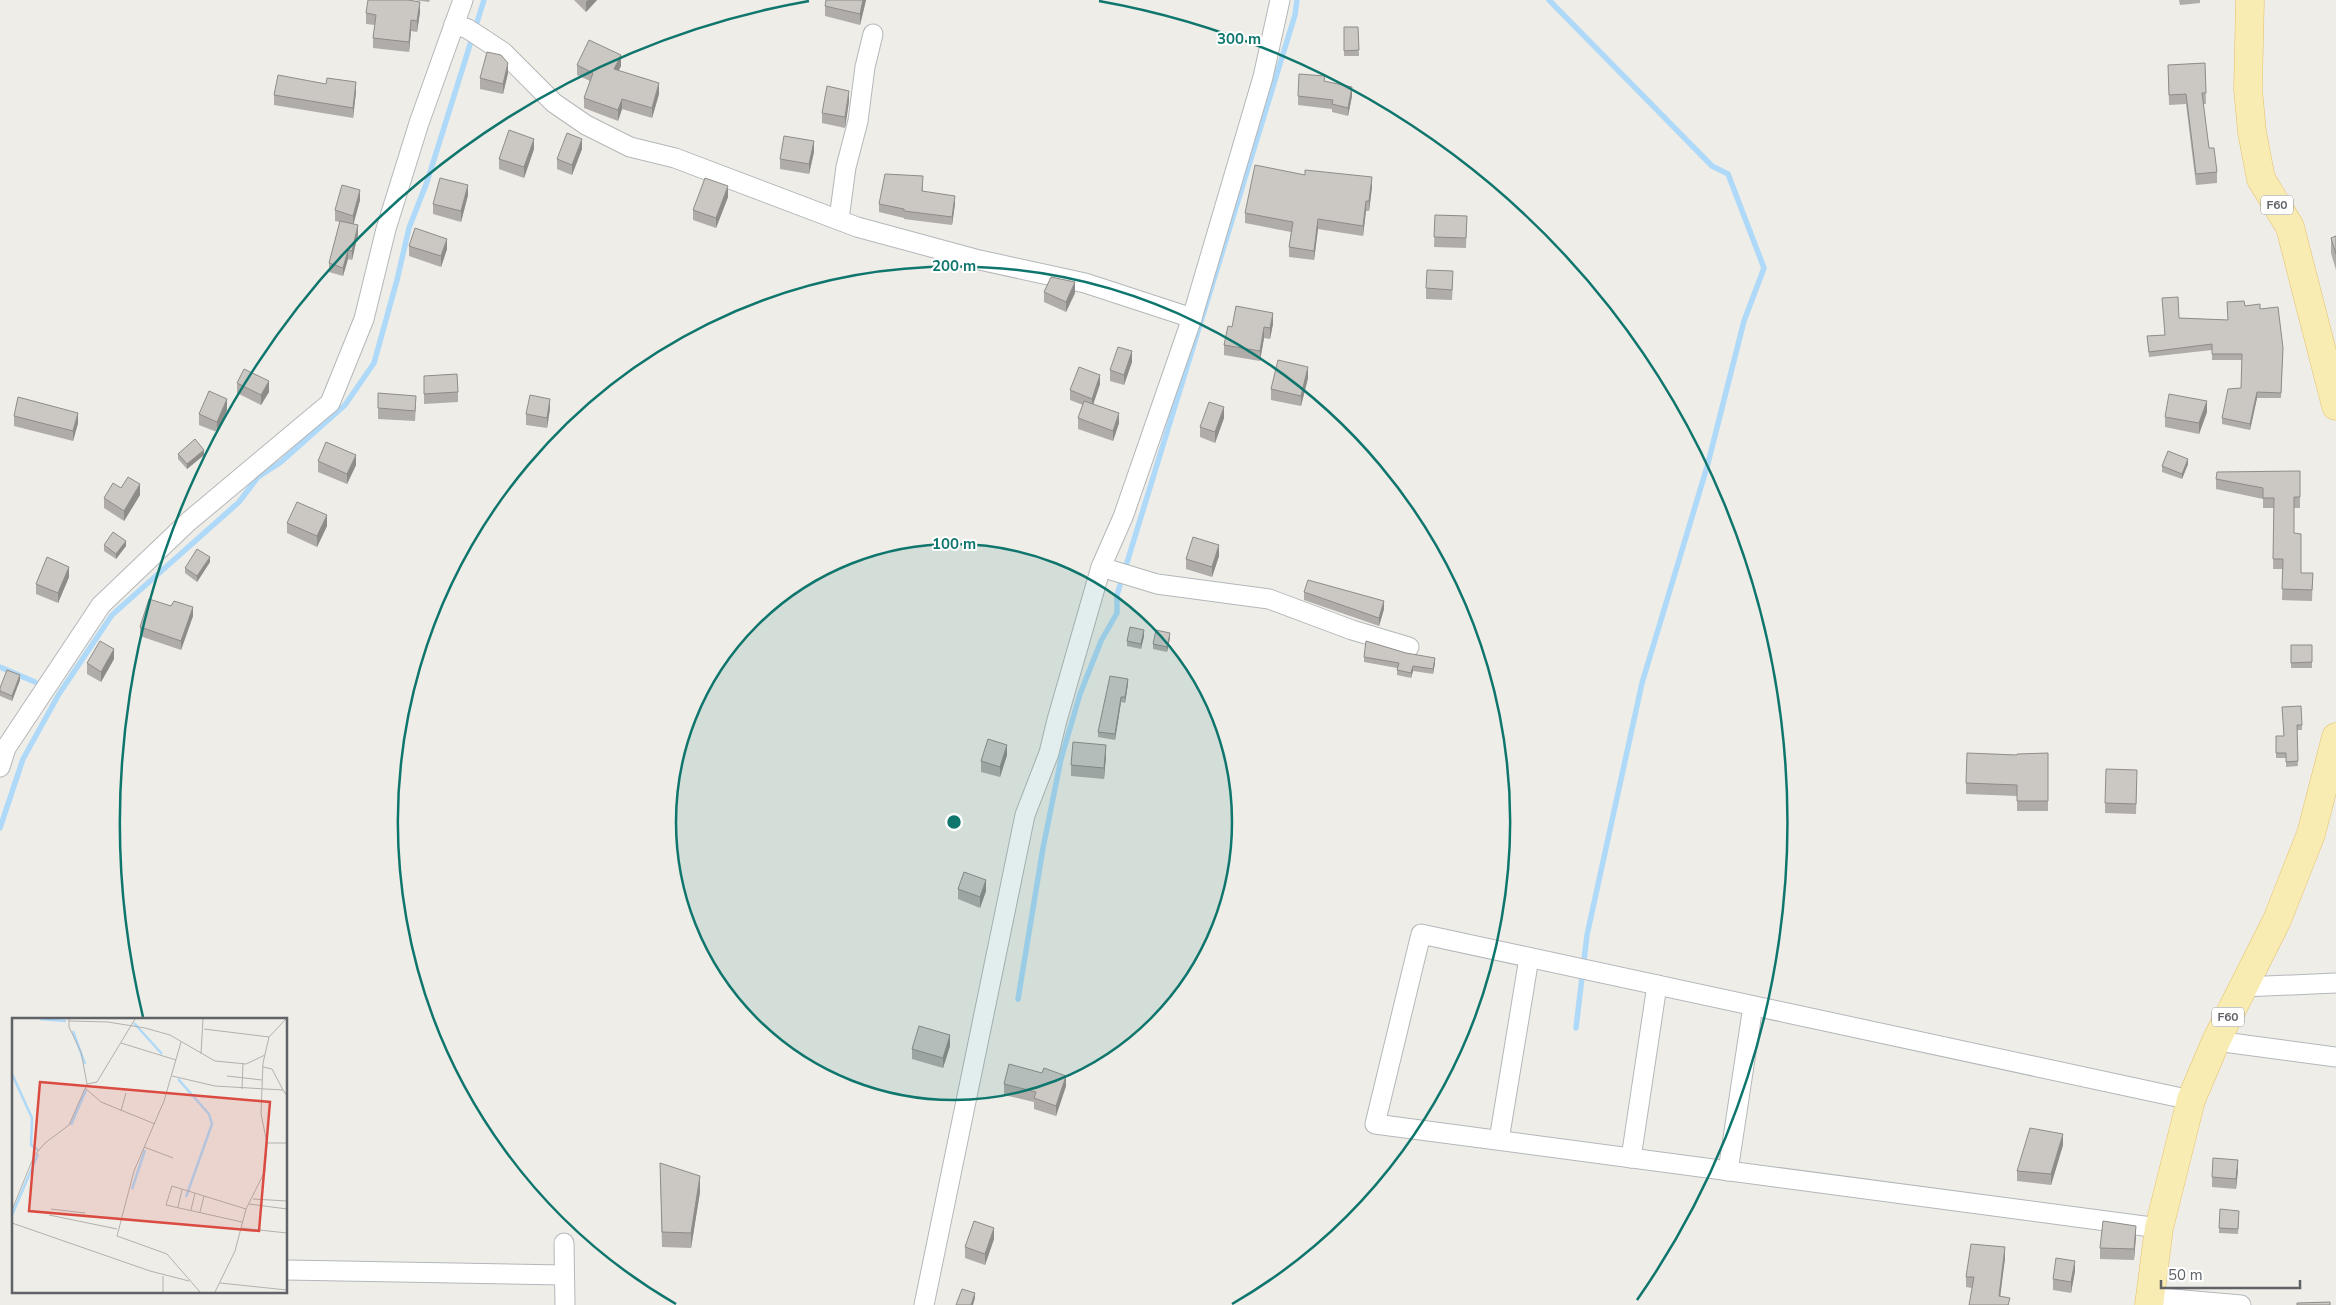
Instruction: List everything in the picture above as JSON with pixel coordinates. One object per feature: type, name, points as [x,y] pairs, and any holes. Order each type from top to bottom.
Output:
[{"type":"main road","name":"F60","points":[[2250,0],[2248,90],[2252,132],[2261,178],[2290,227],[2336,406]]},
{"type":"main road","name":"F60","points":[[2149,1301],[2159,1228],[2191,1100],[2216,1041],[2277,920],[2311,834],[2336,737]]},
{"type":"street","points":[[0,767],[6,748],[101,605],[188,522],[330,402],[364,319],[386,229],[430,89],[463,0]]},
{"type":"street","points":[[924,1305],[1025,816],[1050,753],[1056,720],[1101,568],[1123,517],[1192,318],[1260,86],[1280,0]]},
{"type":"street","points":[[454,24],[468,29],[503,52],[554,104],[620,142],[675,158],[731,181],[857,227],[926,246],[1115,291],[1160,309],[1192,318]]},
{"type":"street","points":[[839,219],[845,174],[858,121],[865,67],[874,34]]},
{"type":"street","points":[[1101,568],[1157,584],[1269,598],[1352,630],[1409,647]]},
{"type":"street","points":[[2159,1228],[1375,1124],[1421,934],[2191,1100]]},
{"type":"street","points":[[1498,1140],[1529,958]]},
{"type":"street","points":[[2243,987],[2336,984]]},
{"type":"street","points":[[1631,1158],[1657,985]]},
{"type":"street","points":[[1728,1171],[1753,1006]]},
{"type":"street","points":[[2216,1041],[2336,1057]]},
{"type":"street","points":[[564,1243],[565,1305]]},
{"type":"street","points":[[288,1270],[564,1276]]},
{"type":"street","points":[[2149,1301],[2241,1305]]},
{"type":"building","points":[[368,0],[408,0],[420,2],[417,21],[411,20],[409,42],[373,38],[376,15],[366,13]]},
{"type":"building","points":[[826,0],[863,0],[860,14],[825,6]]},
{"type":"building","points":[[1344,27],[1358,27],[1359,50],[1344,51]]},
{"type":"building","points":[[589,40],[621,55],[614,69],[659,83],[652,108],[622,99],[618,110],[584,98],[593,73],[577,65]]},
{"type":"building","points":[[487,52],[501,55],[508,63],[503,84],[480,78]]},
{"type":"building","points":[[2205,63],[2206,93],[2202,93],[2209,148],[2214,148],[2217,172],[2196,174],[2186,94],[2169,95],[2168,65]]},
{"type":"building","points":[[1299,74],[1325,76],[1324,81],[1352,87],[1348,108],[1332,104],[1333,100],[1298,96]]},
{"type":"building","points":[[278,75],[326,84],[327,78],[356,82],[353,108],[274,95]]},
{"type":"building","points":[[827,86],[849,91],[845,117],[822,113]]},
{"type":"building","points":[[509,130],[534,139],[524,167],[499,159]]},
{"type":"building","points":[[567,133],[582,139],[572,165],[557,159]]},
{"type":"building","points":[[784,136],[814,141],[809,164],[780,159]]},
{"type":"building","points":[[1255,165],[1305,175],[1305,170],[1372,177],[1369,201],[1366,201],[1363,226],[1318,219],[1314,251],[1289,247],[1293,222],[1245,213]]},
{"type":"building","points":[[885,174],[923,176],[922,191],[955,196],[952,217],[904,211],[904,209],[879,204]]},
{"type":"building","points":[[440,178],[468,185],[461,211],[433,204]]},
{"type":"building","points":[[705,178],[728,186],[716,218],[693,210]]},
{"type":"building","points":[[342,185],[360,190],[353,216],[335,210]]},
{"type":"building","points":[[1435,215],[1467,216],[1466,238],[1434,237]]},
{"type":"building","points":[[340,221],[358,225],[352,251],[348,250],[343,268],[329,263]]},
{"type":"building","points":[[415,228],[447,239],[441,256],[409,246]]},
{"type":"building","points":[[2336,236],[2336,254],[2331,238]]},
{"type":"building","points":[[1427,270],[1453,271],[1452,290],[1426,288]]},
{"type":"building","points":[[1051,277],[1075,282],[1066,302],[1044,292]]},
{"type":"building","points":[[2178,297],[2179,318],[2228,320],[2227,302],[2244,301],[2245,306],[2260,304],[2260,309],[2278,307],[2283,348],[2281,393],[2257,392],[2250,424],[2222,418],[2228,389],[2241,388],[2242,354],[2212,354],[2212,344],[2149,352],[2147,336],[2165,335],[2162,298]]},
{"type":"building","points":[[1236,306],[1273,313],[1270,328],[1264,327],[1260,351],[1224,345],[1228,326],[1232,327]]},
{"type":"building","points":[[1118,347],[1132,351],[1124,375],[1110,370]]},
{"type":"building","points":[[1278,360],[1308,367],[1301,396],[1271,389]]},
{"type":"building","points":[[1079,367],[1100,375],[1092,399],[1070,390]]},
{"type":"building","points":[[244,369],[269,381],[261,395],[237,383]]},
{"type":"building","points":[[457,374],[458,392],[424,394],[424,376]]},
{"type":"building","points":[[209,391],[227,399],[217,422],[199,414]]},
{"type":"building","points":[[378,393],[416,396],[415,411],[378,408]]},
{"type":"building","points":[[2169,394],[2207,401],[2199,423],[2165,417]]},
{"type":"building","points":[[530,395],[550,399],[547,418],[526,414]]},
{"type":"building","points":[[18,397],[78,413],[73,431],[14,416]]},
{"type":"building","points":[[1084,401],[1119,413],[1113,431],[1078,418]]},
{"type":"building","points":[[1209,402],[1224,407],[1215,432],[1200,427]]},
{"type":"building","points":[[195,439],[204,450],[187,464],[178,454]]},
{"type":"building","points":[[326,442],[356,455],[347,474],[318,461]]},
{"type":"building","points":[[2168,451],[2188,459],[2182,474],[2162,466]]},
{"type":"building","points":[[2300,471],[2300,497],[2294,497],[2294,533],[2301,534],[2301,573],[2313,573],[2312,590],[2282,589],[2283,559],[2273,559],[2274,498],[2263,498],[2263,488],[2216,479],[2217,472]]},
{"type":"building","points":[[128,477],[140,484],[124,511],[104,498],[113,483],[121,488]]},
{"type":"building","points":[[297,502],[327,515],[317,536],[287,523]]},
{"type":"building","points":[[113,532],[126,541],[116,554],[104,545]]},
{"type":"building","points":[[1193,537],[1219,545],[1212,567],[1186,559]]},
{"type":"building","points":[[197,549],[210,557],[197,576],[185,568]]},
{"type":"building","points":[[47,557],[69,567],[58,593],[36,584]]},
{"type":"building","points":[[1308,580],[1384,601],[1379,618],[1304,592]]},
{"type":"building","points":[[149,599],[171,606],[174,601],[193,607],[181,641],[140,627]]},
{"type":"building","points":[[1130,627],[1144,630],[1141,644],[1127,641]]},
{"type":"building","points":[[1156,630],[1170,633],[1167,647],[1153,644]]},
{"type":"building","points":[[100,641],[114,649],[101,672],[87,663]]},
{"type":"building","points":[[1366,641],[1406,653],[1435,658],[1433,669],[1413,666],[1411,673],[1397,670],[1399,663],[1364,657]]},
{"type":"building","points":[[2291,645],[2312,645],[2312,662],[2291,663]]},
{"type":"building","points":[[7,670],[20,675],[12,696],[0,691]]},
{"type":"building","points":[[1110,676],[1128,679],[1125,697],[1121,697],[1115,734],[1098,732]]},
{"type":"building","points":[[2301,706],[2302,725],[2297,725],[2298,761],[2286,762],[2286,753],[2276,753],[2276,736],[2284,736],[2282,707]]},
{"type":"building","points":[[988,739],[1007,745],[1000,767],[981,761]]},
{"type":"building","points":[[1073,742],[1106,745],[1104,768],[1071,765]]},
{"type":"building","points":[[1967,753],[2017,755],[2048,753],[2048,801],[2017,801],[2017,785],[1966,783]]},
{"type":"building","points":[[2106,769],[2137,770],[2136,804],[2105,803]]},
{"type":"building","points":[[964,872],[986,880],[980,897],[958,889]]},
{"type":"building","points":[[919,1026],[950,1035],[943,1058],[912,1049]]},
{"type":"building","points":[[1009,1064],[1042,1073],[1044,1068],[1066,1076],[1056,1106],[1034,1098],[1036,1092],[1004,1084]]},
{"type":"building","points":[[2030,1128],[2063,1134],[2051,1174],[2017,1171]]},
{"type":"building","points":[[2213,1158],[2238,1160],[2236,1179],[2212,1177]]},
{"type":"building","points":[[660,1163],[700,1176],[691,1233],[662,1232]]},
{"type":"building","points":[[2220,1209],[2239,1211],[2238,1229],[2219,1228]]},
{"type":"building","points":[[974,1221],[994,1228],[985,1254],[965,1247]]},
{"type":"building","points":[[2103,1221],[2136,1226],[2134,1249],[2100,1248]]},
{"type":"building","points":[[1971,1244],[2005,1247],[1999,1296],[2010,1298],[2008,1305],[1969,1305],[1974,1277],[1966,1277]]},
{"type":"building","points":[[2056,1258],[2075,1261],[2071,1282],[2053,1279]]},
{"type":"building","points":[[962,1289],[975,1293],[971,1305],[956,1305]]},
{"type":"building","points":[[2330,1302],[2330,1305],[2297,1305],[2297,1303]]},
{"type":"waterway","points":[[0,828],[23,759],[59,694],[112,615],[239,502],[258,477],[281,462],[345,405],[374,363],[409,228],[427,182],[484,0]]},
{"type":"waterway","points":[[1018,999],[1043,848],[1061,759],[1080,694],[1101,641],[1117,613],[1117,595],[1295,15],[1297,0]]},
{"type":"waterway","points":[[1549,0],[1712,166],[1728,174],[1764,268],[1744,321],[1707,467],[1642,683],[1587,935],[1576,1028]]},
{"type":"waterway","points":[[0,667],[35,682]]}]
